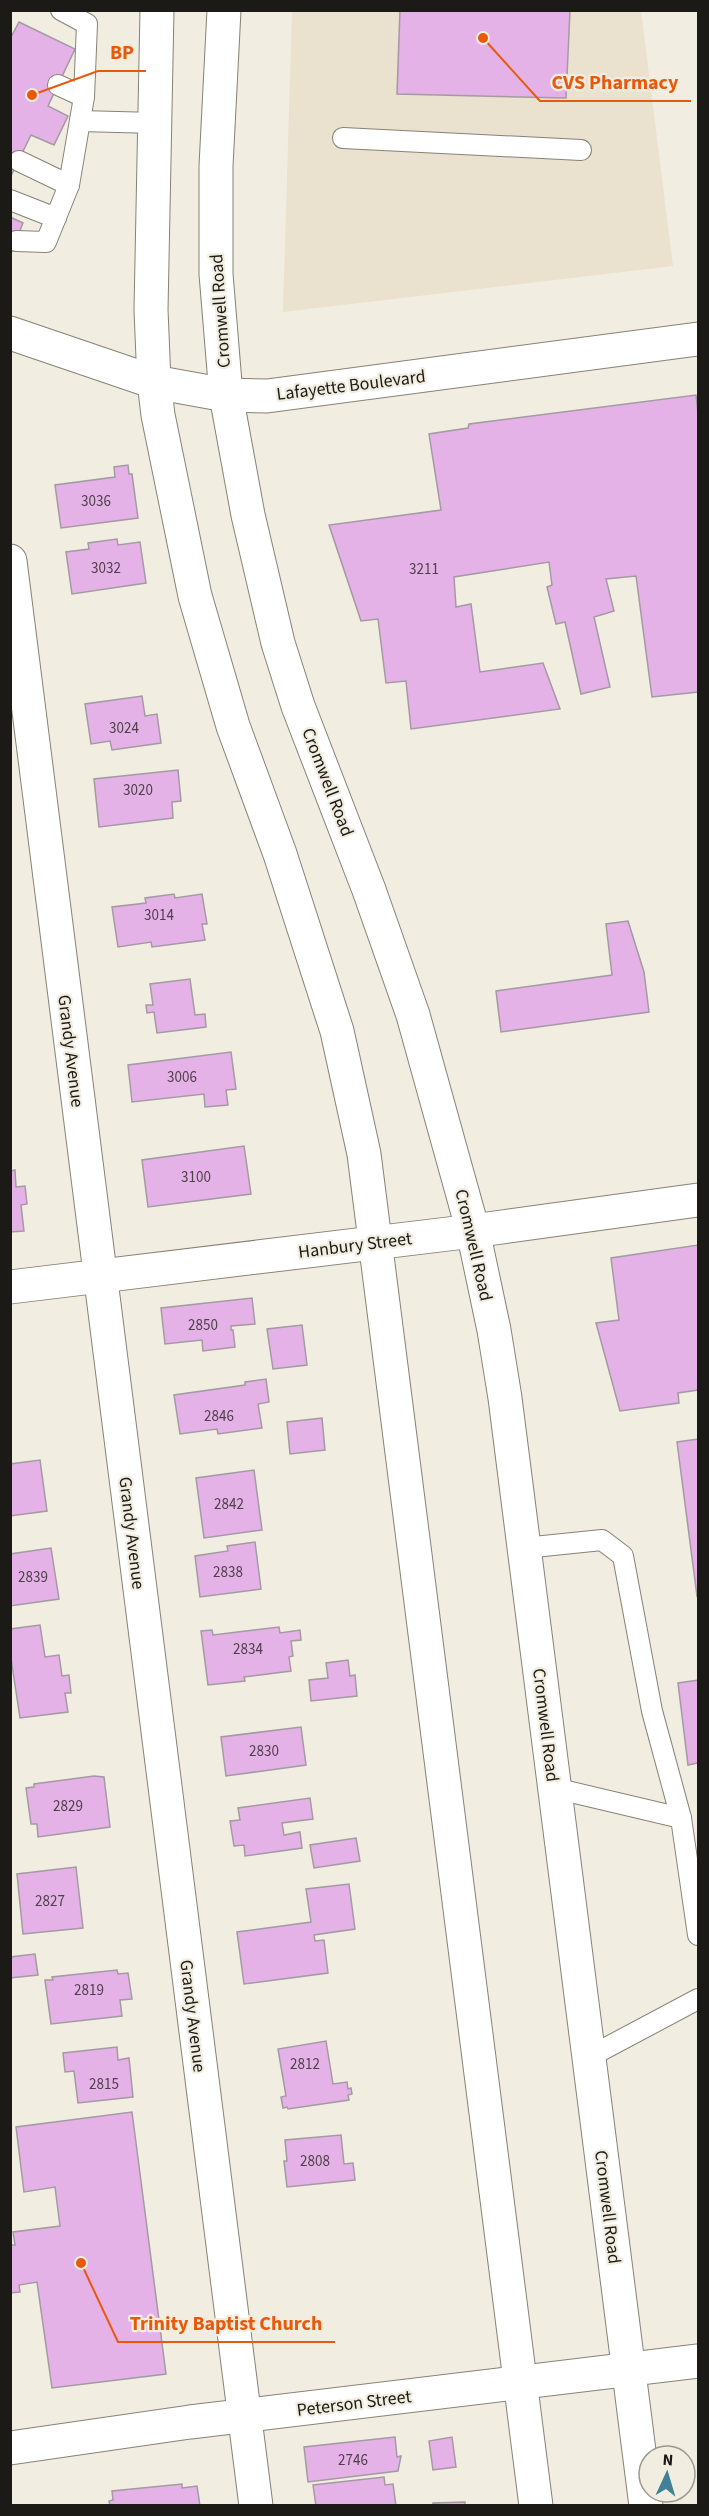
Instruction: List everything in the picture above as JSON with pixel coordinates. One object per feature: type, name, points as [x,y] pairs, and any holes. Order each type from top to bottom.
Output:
[{"type":"street","points":[[157,10],[151,310],[158,415],[195,596],[233,726],[280,854],[337,1031],[364,1154],[536,2505]]},
{"type":"street","name":"Cromwell Road","points":[[224,10],[216,166],[216,274],[226,395],[248,515],[278,643],[298,706],[369,890],[413,1015],[473,1231],[494,1330],[505,1398],[646,2505]]},
{"type":"street","name":"Lafayette Boulevard","points":[[10,333],[154,382],[226,395],[267,396],[699,339]]},
{"type":"street","name":"Grandy Avenue","points":[[10,561],[256,2505]]},
{"type":"street","name":"Hanbury Street","points":[[10,1287],[473,1231],[699,1200]]},
{"type":"street","name":"Peterson Street","points":[[10,2448],[244,2416],[699,2361]]},
{"type":"lane","points":[[16,241],[46,242],[69,185],[84,97],[87,24],[62,10]]},
{"type":"lane","points":[[58,85],[84,97]]},
{"type":"lane","points":[[80,121],[155,123]]},
{"type":"lane","points":[[343,138],[580,150]]},
{"type":"lane","points":[[19,161],[69,185]]},
{"type":"lane","points":[[10,200],[56,218]]},
{"type":"lane","points":[[524,1548],[602,1540],[623,1556],[652,1711],[681,1818],[699,1935]]},
{"type":"lane","points":[[554,1788],[681,1818]]},
{"type":"lane","points":[[589,2057],[699,1999]]},
{"type":"shaded area","points":[[292,11],[641,11],[673,266],[283,312]]},
{"type":"building","points":[[400,10],[570,10],[566,98],[397,94]]},
{"type":"building","points":[[19,22],[75,49],[48,106],[68,116],[54,145],[31,135],[10,178],[10,39]]},
{"type":"building","points":[[10,217],[23,223],[10,256]]},
{"type":"building","points":[[696,395],[698,413],[698,692],[652,697],[636,576],[606,579],[614,611],[594,617],[610,687],[581,694],[565,622],[556,624],[547,587],[552,585],[549,562],[454,577],[456,607],[471,604],[480,672],[543,663],[560,709],[411,729],[406,681],[386,683],[378,619],[361,621],[329,525],[441,510],[429,434],[468,428],[469,424]]},
{"type":"building","points":[[128,465],[129,474],[132,474],[138,518],[61,528],[55,485],[115,477],[114,467]]},
{"type":"building","points":[[117,539],[118,545],[140,542],[146,583],[72,594],[66,552],[89,549],[88,543]]},
{"type":"building","points":[[142,696],[145,716],[157,714],[161,743],[112,750],[110,741],[91,744],[85,704]]},
{"type":"building","points":[[178,770],[181,801],[172,802],[173,818],[99,827],[94,779]]},
{"type":"building","points":[[174,894],[175,898],[202,894],[207,924],[202,924],[205,940],[152,947],[151,942],[118,947],[112,907],[146,903],[145,898]]},
{"type":"building","points":[[628,921],[644,972],[649,1012],[501,1032],[496,991],[612,975],[606,924]]},
{"type":"building","points":[[190,979],[195,1015],[205,1014],[206,1027],[157,1033],[154,1012],[147,1013],[146,1005],[153,1005],[150,984]]},
{"type":"building","points":[[231,1052],[236,1089],[226,1090],[228,1105],[205,1107],[204,1094],[132,1102],[128,1065]]},
{"type":"building","points":[[244,1146],[251,1194],[148,1207],[142,1160]]},
{"type":"building","points":[[15,1170],[16,1187],[25,1186],[27,1204],[21,1205],[24,1231],[10,1232],[10,1171]]},
{"type":"building","points":[[698,1245],[698,1390],[678,1393],[679,1403],[620,1411],[596,1323],[619,1320],[611,1258]]},
{"type":"building","points":[[252,1298],[255,1324],[231,1326],[235,1347],[203,1351],[202,1340],[165,1344],[161,1308]]},
{"type":"building","points":[[302,1325],[307,1365],[273,1369],[267,1329]]},
{"type":"building","points":[[266,1379],[269,1402],[258,1404],[262,1428],[218,1434],[217,1429],[180,1434],[174,1395],[245,1385],[245,1382]]},
{"type":"building","points":[[322,1418],[325,1450],[290,1454],[287,1422]]},
{"type":"building","points":[[698,1439],[698,1595],[697,1596],[677,1442]]},
{"type":"building","points":[[40,1460],[47,1511],[10,1516],[10,1464]]},
{"type":"building","points":[[254,1470],[262,1530],[204,1538],[196,1478]]},
{"type":"building","points":[[255,1542],[261,1589],[200,1597],[195,1556],[228,1551],[227,1546]]},
{"type":"building","points":[[51,1548],[59,1599],[10,1606],[10,1554]]},
{"type":"building","points":[[40,1625],[45,1657],[59,1655],[62,1676],[69,1675],[71,1693],[65,1693],[68,1712],[20,1718],[10,1652],[10,1629]]},
{"type":"building","points":[[279,1627],[280,1633],[300,1630],[301,1640],[291,1641],[293,1656],[289,1657],[291,1671],[244,1677],[245,1681],[208,1685],[201,1631],[212,1630],[213,1635]]},
{"type":"building","points":[[348,1660],[350,1676],[355,1675],[357,1696],[311,1701],[309,1680],[328,1678],[326,1663]]},
{"type":"building","points":[[698,1680],[698,1763],[688,1765],[678,1683]]},
{"type":"building","points":[[301,1727],[306,1765],[226,1776],[221,1737]]},
{"type":"building","points":[[94,1776],[104,1777],[110,1827],[38,1837],[37,1824],[31,1824],[26,1788],[34,1787],[34,1784]]},
{"type":"building","points":[[310,1798],[313,1819],[282,1823],[284,1835],[300,1832],[302,1848],[245,1856],[244,1845],[234,1846],[230,1821],[240,1820],[238,1808]]},
{"type":"building","points":[[356,1838],[360,1861],[314,1868],[310,1845]]},
{"type":"building","points":[[76,1867],[83,1928],[23,1934],[17,1874]]},
{"type":"building","points":[[349,1884],[355,1929],[314,1935],[315,1941],[324,1940],[328,1973],[244,1984],[237,1932],[311,1922],[306,1889]]},
{"type":"building","points":[[35,1954],[38,1975],[10,1978],[10,1957]]},
{"type":"building","points":[[117,1970],[118,1974],[128,1973],[132,1999],[120,2000],[122,2016],[51,2024],[45,1980],[53,1980],[52,1977]]},
{"type":"building","points":[[326,2041],[333,2084],[347,2082],[352,2094],[348,2095],[349,2100],[283,2108],[281,2097],[286,2096],[278,2049]]},
{"type":"building","points":[[117,2047],[118,2060],[129,2058],[133,2097],[78,2103],[74,2071],[65,2072],[63,2053]]},
{"type":"building","points":[[132,2112],[166,2374],[52,2388],[37,2282],[19,2285],[20,2292],[10,2293],[10,2245],[15,2245],[13,2232],[60,2226],[55,2187],[24,2192],[16,2127]]},
{"type":"building","points":[[341,2135],[344,2164],[353,2163],[355,2180],[287,2187],[284,2161],[287,2161],[285,2140]]},
{"type":"building","points":[[395,2437],[397,2457],[401,2456],[398,2471],[308,2482],[304,2447]]},
{"type":"building","points":[[452,2437],[456,2467],[433,2470],[429,2441]]},
{"type":"building","points":[[384,2477],[385,2485],[393,2484],[396,2506],[316,2506],[313,2485]]},
{"type":"building","points":[[182,2484],[182,2488],[197,2486],[200,2506],[110,2506],[109,2501],[113,2500],[112,2491]]},
{"type":"building","points":[[465,2502],[465,2506],[433,2506],[433,2503]]},
{"type":"place","name":"CVS Pharmacy","points":[[483,38]]},
{"type":"place","name":"BP","points":[[32,95]]},
{"type":"place","name":"Trinity Baptist Church","points":[[81,2263]]}]
